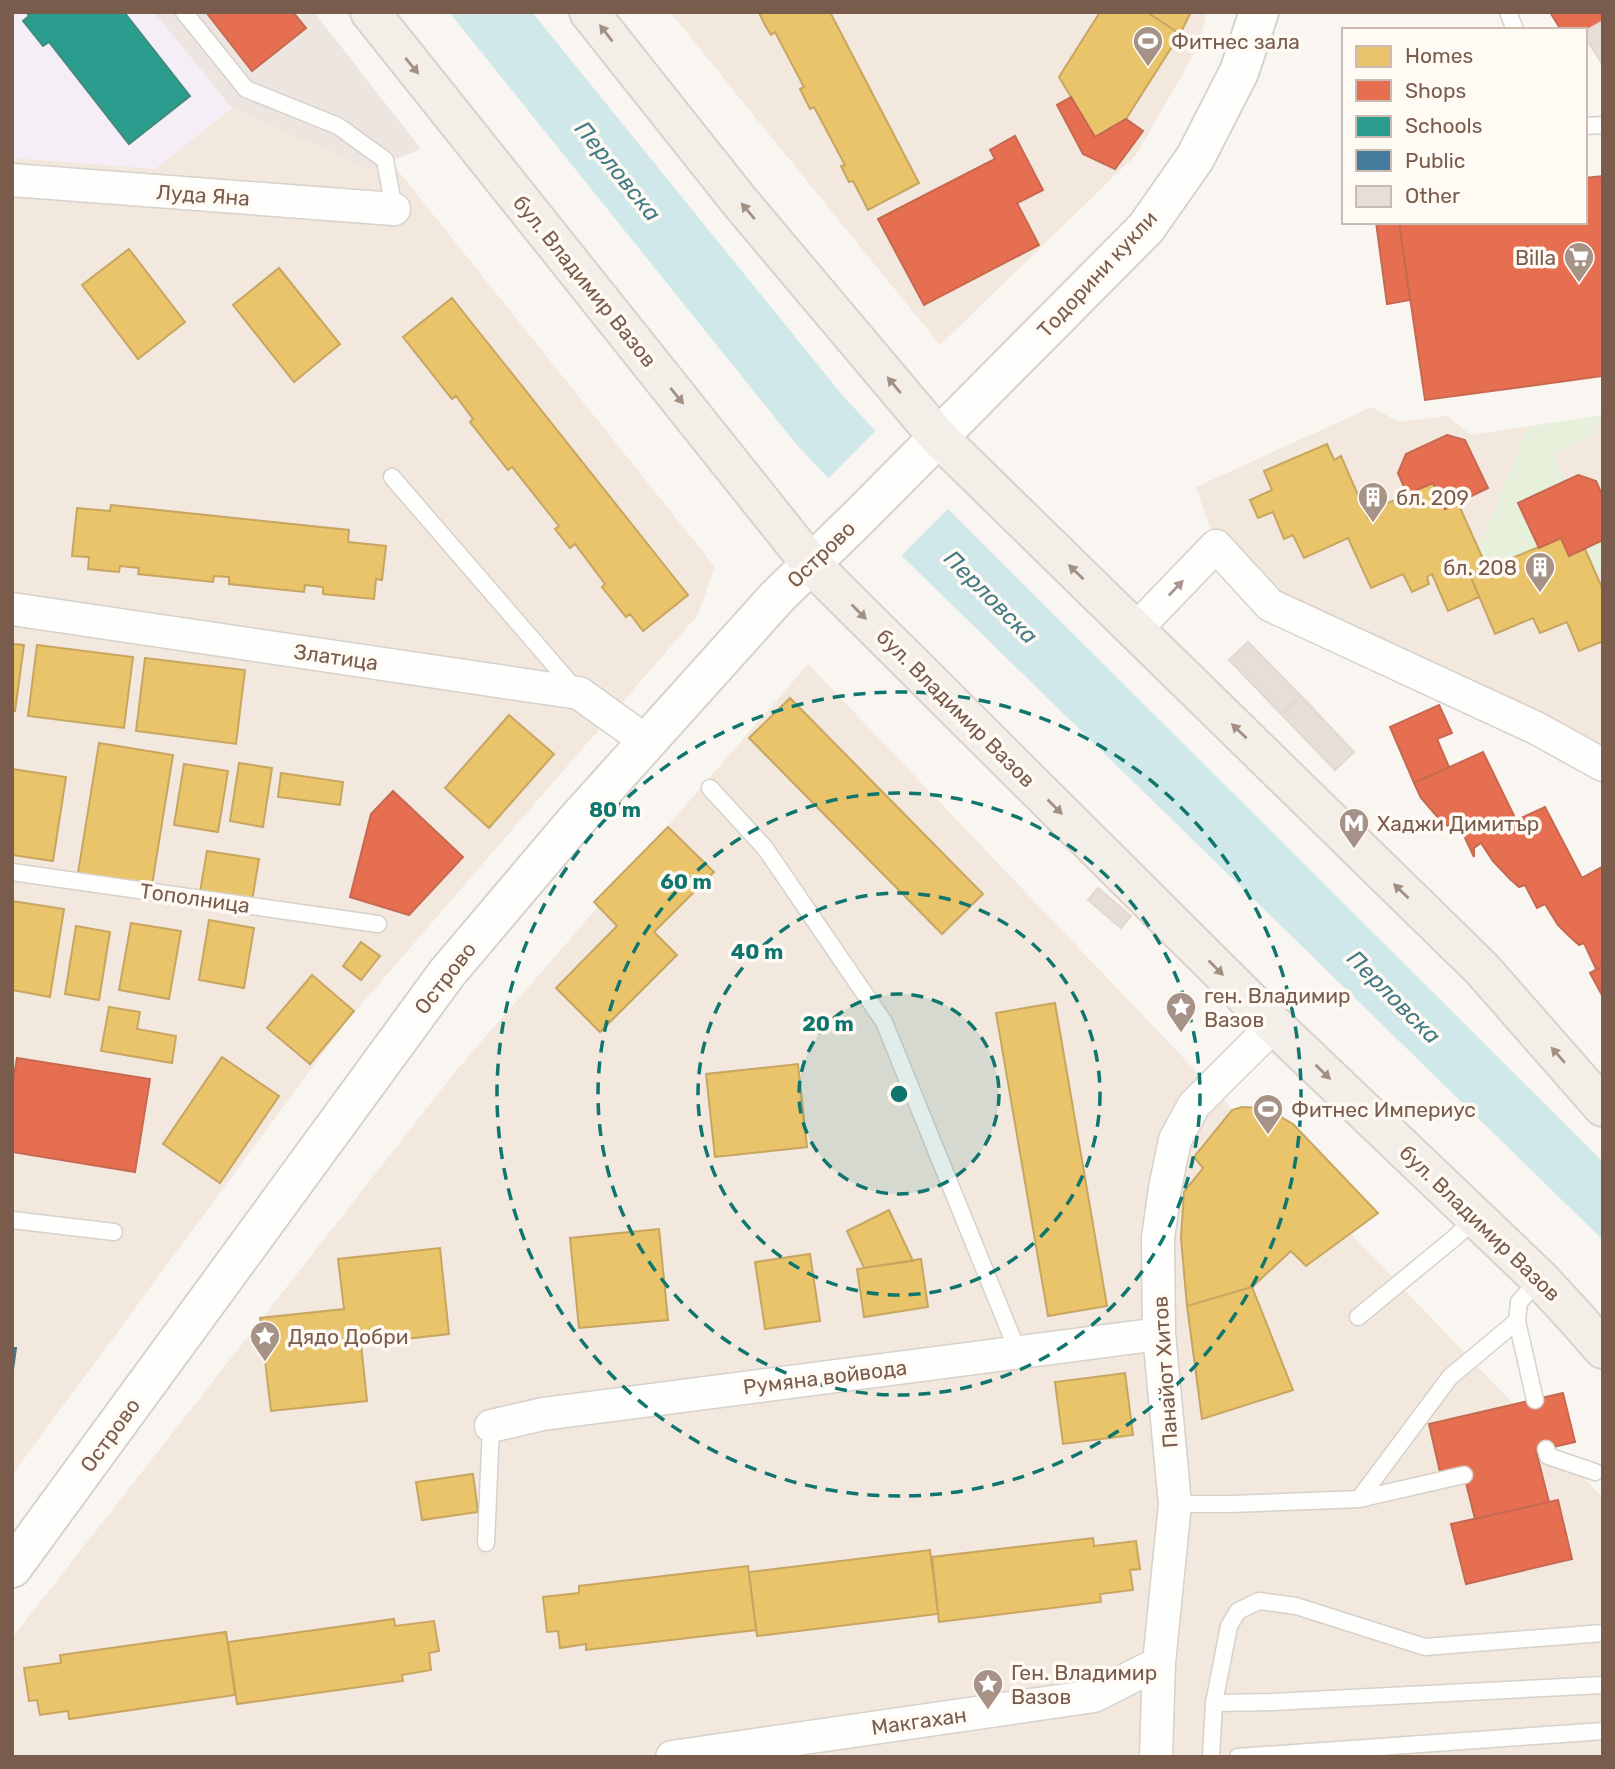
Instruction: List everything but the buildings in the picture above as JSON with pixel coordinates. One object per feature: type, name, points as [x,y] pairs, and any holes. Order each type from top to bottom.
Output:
[{"type":"main road","name":"бул. Владимир Вазов","points":[[370,12],[811,564],[1274,1025],[1540,1279],[1603,1349]]},
{"type":"main road","points":[[589,12],[740,202],[927,448],[1135,630],[1482,969],[1603,1107]]},
{"type":"street","name":"Тодорини кукли","points":[[927,448],[1146,228],[1195,158],[1239,72],[1259,12]]},
{"type":"street","name":"Луда Яна","points":[[12,180],[394,209]]},
{"type":"street","name":"Острово","points":[[12,1569],[447,972],[573,822],[777,597],[927,448]]},
{"type":"street","points":[[1135,630],[1216,546],[1270,605],[1536,728],[1603,765]]},
{"type":"street","name":"Златица","points":[[12,609],[579,693],[646,741]]},
{"type":"street","name":"Панайот Хитов","points":[[1156,1757],[1159,1663],[1175,1504],[1159,1334],[1158,1238],[1165,1188],[1175,1140],[1194,1105],[1274,1025]]},
{"type":"street","name":"Румяна войвода","points":[[491,1426],[543,1414],[1159,1334]]},
{"type":"street","name":"Макгахан","points":[[672,1757],[1094,1696],[1159,1663]]},
{"type":"lane","points":[[184,12],[246,89],[338,126],[385,160],[394,209]]},
{"type":"lane","points":[[392,477],[579,693]]},
{"type":"lane","points":[[710,788],[765,848],[884,1022],[1018,1352]]},
{"type":"lane","name":"Тополница","points":[[12,872],[378,924]]},
{"type":"lane","points":[[1357,1317],[1476,1218]]},
{"type":"lane","points":[[12,1220],[114,1231]]},
{"type":"lane","points":[[1535,1400],[1517,1321],[1519,1302],[1540,1279]]},
{"type":"lane","points":[[1359,1499],[1450,1377],[1517,1321]]},
{"type":"lane","points":[[486,1544],[491,1426]]},
{"type":"lane","points":[[1544,1454],[1595,1472]]},
{"type":"lane","points":[[1175,1504],[1359,1499],[1464,1475]]},
{"type":"lane","points":[[1211,1757],[1214,1703],[1229,1626],[1238,1611],[1259,1601],[1296,1606],[1425,1647],[1603,1633]]},
{"type":"lane","points":[[1214,1703],[1603,1685]]},
{"type":"lane","points":[[1238,1757],[1603,1731]]},
{"type":"shaded area","points":[[12,12],[271,12],[715,567],[697,616],[346,1022],[12,1475]]},
{"type":"shaded area","points":[[12,12],[154,12],[232,108],[155,169],[12,158]]},
{"type":"shaded area","points":[[154,12],[314,12],[421,149],[370,169],[232,108]]},
{"type":"shaded area","points":[[670,12],[1207,12],[1198,47],[1136,155],[940,345]]},
{"type":"shaded area","points":[[1372,407],[1399,422],[1447,416],[1471,435],[1603,415],[1603,765],[1270,605],[1216,546],[1196,487]]},
{"type":"shaded area","points":[[808,664],[1603,1498],[1603,1757],[12,1757],[12,1638],[455,1072]]},
{"type":"green space","points":[[1603,415],[1589,436],[1554,455],[1565,481],[1518,503],[1539,548],[1487,568],[1479,549],[1528,427]]},
{"type":"green space","points":[[1603,540],[1603,571],[1596,574],[1585,549]]},
{"type":"water","name":"Перловска","points":[[449,12],[532,12],[843,396],[956,517],[1603,1162],[1603,1240],[906,560],[797,445]]},
{"type":"pier","points":[[878,428],[951,506],[899,558],[826,481]]},
{"type":"place","name":"Фитнес зала","points":[[1148,68]]},
{"type":"place","name":"Billa","points":[[1579,284]]},
{"type":"place","name":"бл. 209","points":[[1373,524]]},
{"type":"place","name":"бл. 208","points":[[1540,594]]},
{"type":"place","name":"Хаджи Димитър","points":[[1354,850]]},
{"type":"place","name":"ген. Владимир Вазов","points":[[1181,1034]]},
{"type":"place","name":"Фитнес Империус","points":[[1268,1136]]},
{"type":"place","name":"Дядо Добри","points":[[265,1363]]},
{"type":"place","name":"Ген. Владимир Вазов","points":[[988,1711]]}]
